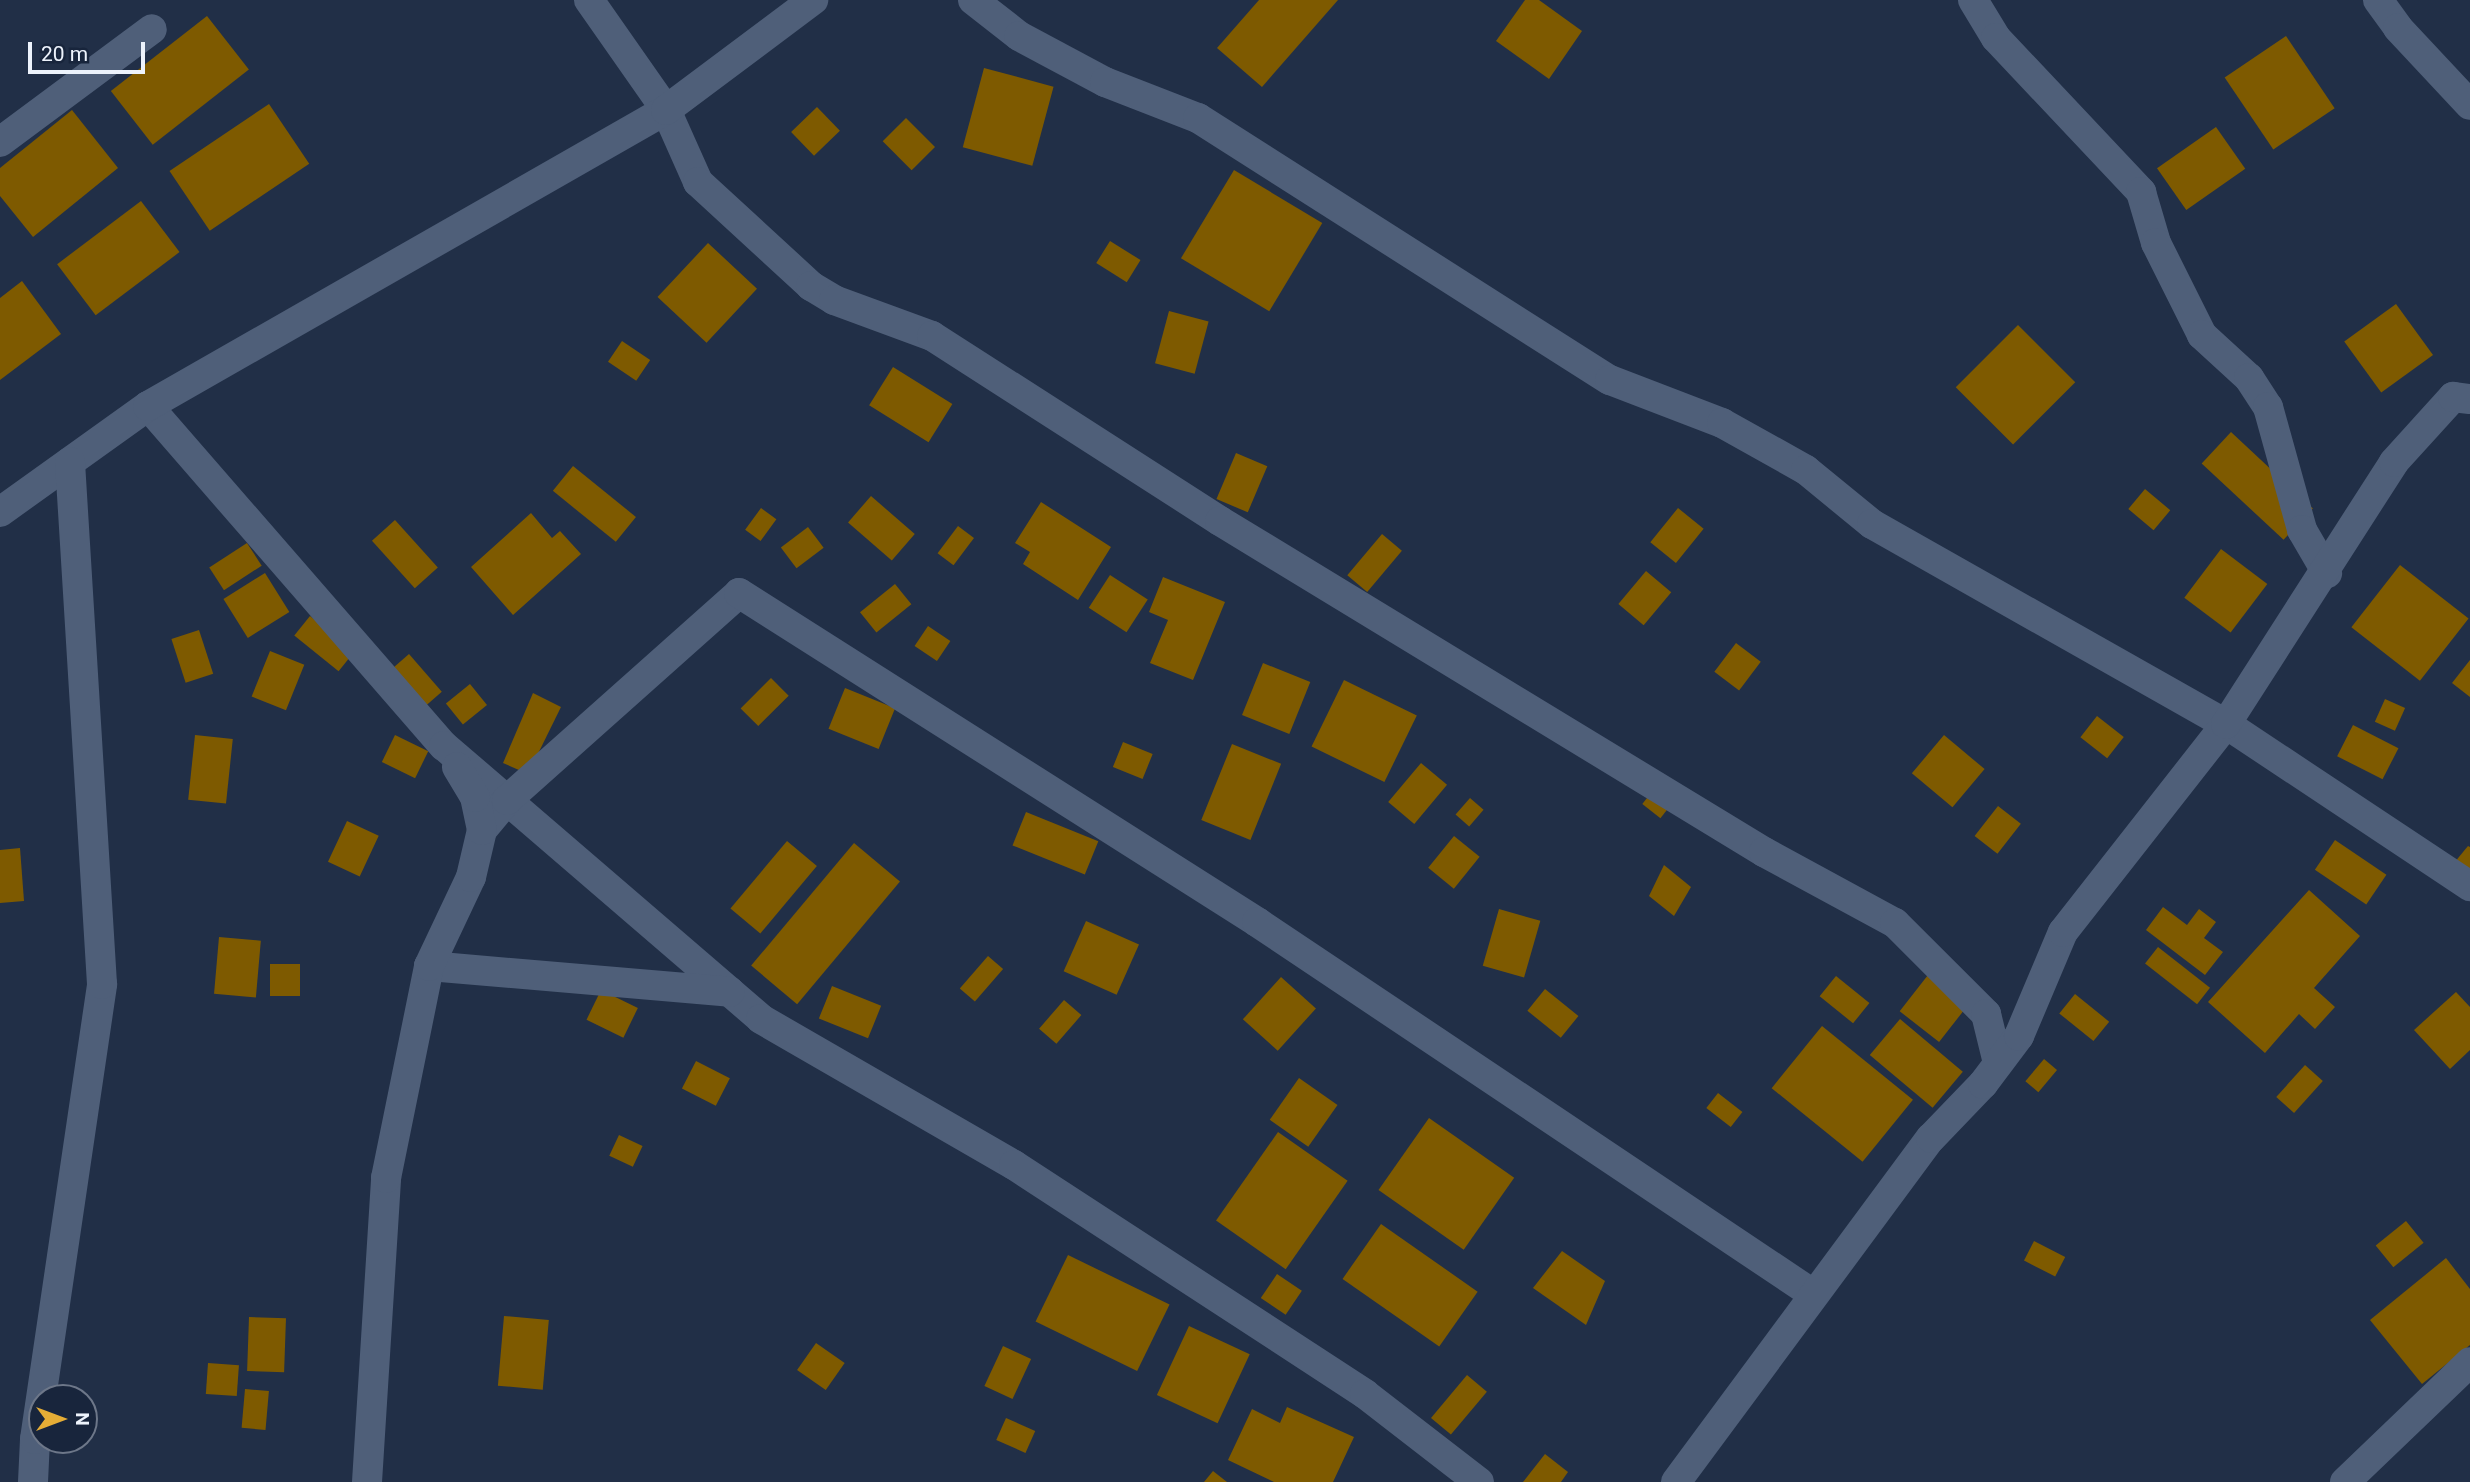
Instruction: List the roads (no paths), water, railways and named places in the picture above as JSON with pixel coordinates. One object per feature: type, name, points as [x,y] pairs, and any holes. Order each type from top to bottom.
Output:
[{"type":"street","points":[[589,0],[666,110],[698,182],[811,286],[834,300],[932,336],[1267,550],[1764,852],[1895,923],[1986,1014],[1998,1063]]},
{"type":"street","points":[[0,512],[148,406],[666,110],[813,0]]},
{"type":"street","points":[[973,0],[1019,36],[1105,82],[1198,118],[1610,380],[1722,423],[1806,470],[1872,524],[2226,724],[2470,886]]},
{"type":"street","points":[[1973,0],[1996,38],[2141,192],[2156,243],[2202,335],[2249,378],[2268,407],[2302,530],[2327,573]]},
{"type":"street","points":[[2378,0],[2398,28],[2470,104]]},
{"type":"street","points":[[0,142],[152,29]]},
{"type":"street","points":[[1676,1482],[1812,1294],[1931,1138],[2019,1036],[2063,932],[2226,724],[2327,573],[2394,462],[2453,397],[2470,399]]},
{"type":"street","points":[[148,406],[444,746],[761,1019],[1014,1165],[1365,1394],[1479,1482]]},
{"type":"street","points":[[33,1482],[35,1439],[102,984],[70,462]]},
{"type":"street","points":[[482,830],[507,800],[739,593],[1257,922],[1812,1294]]},
{"type":"street","points":[[367,1482],[386,1178],[429,966],[471,877],[482,830],[475,797],[444,746]]},
{"type":"street","points":[[429,966],[730,992]]},
{"type":"street","points":[[2345,1482],[2470,1362]]}]
